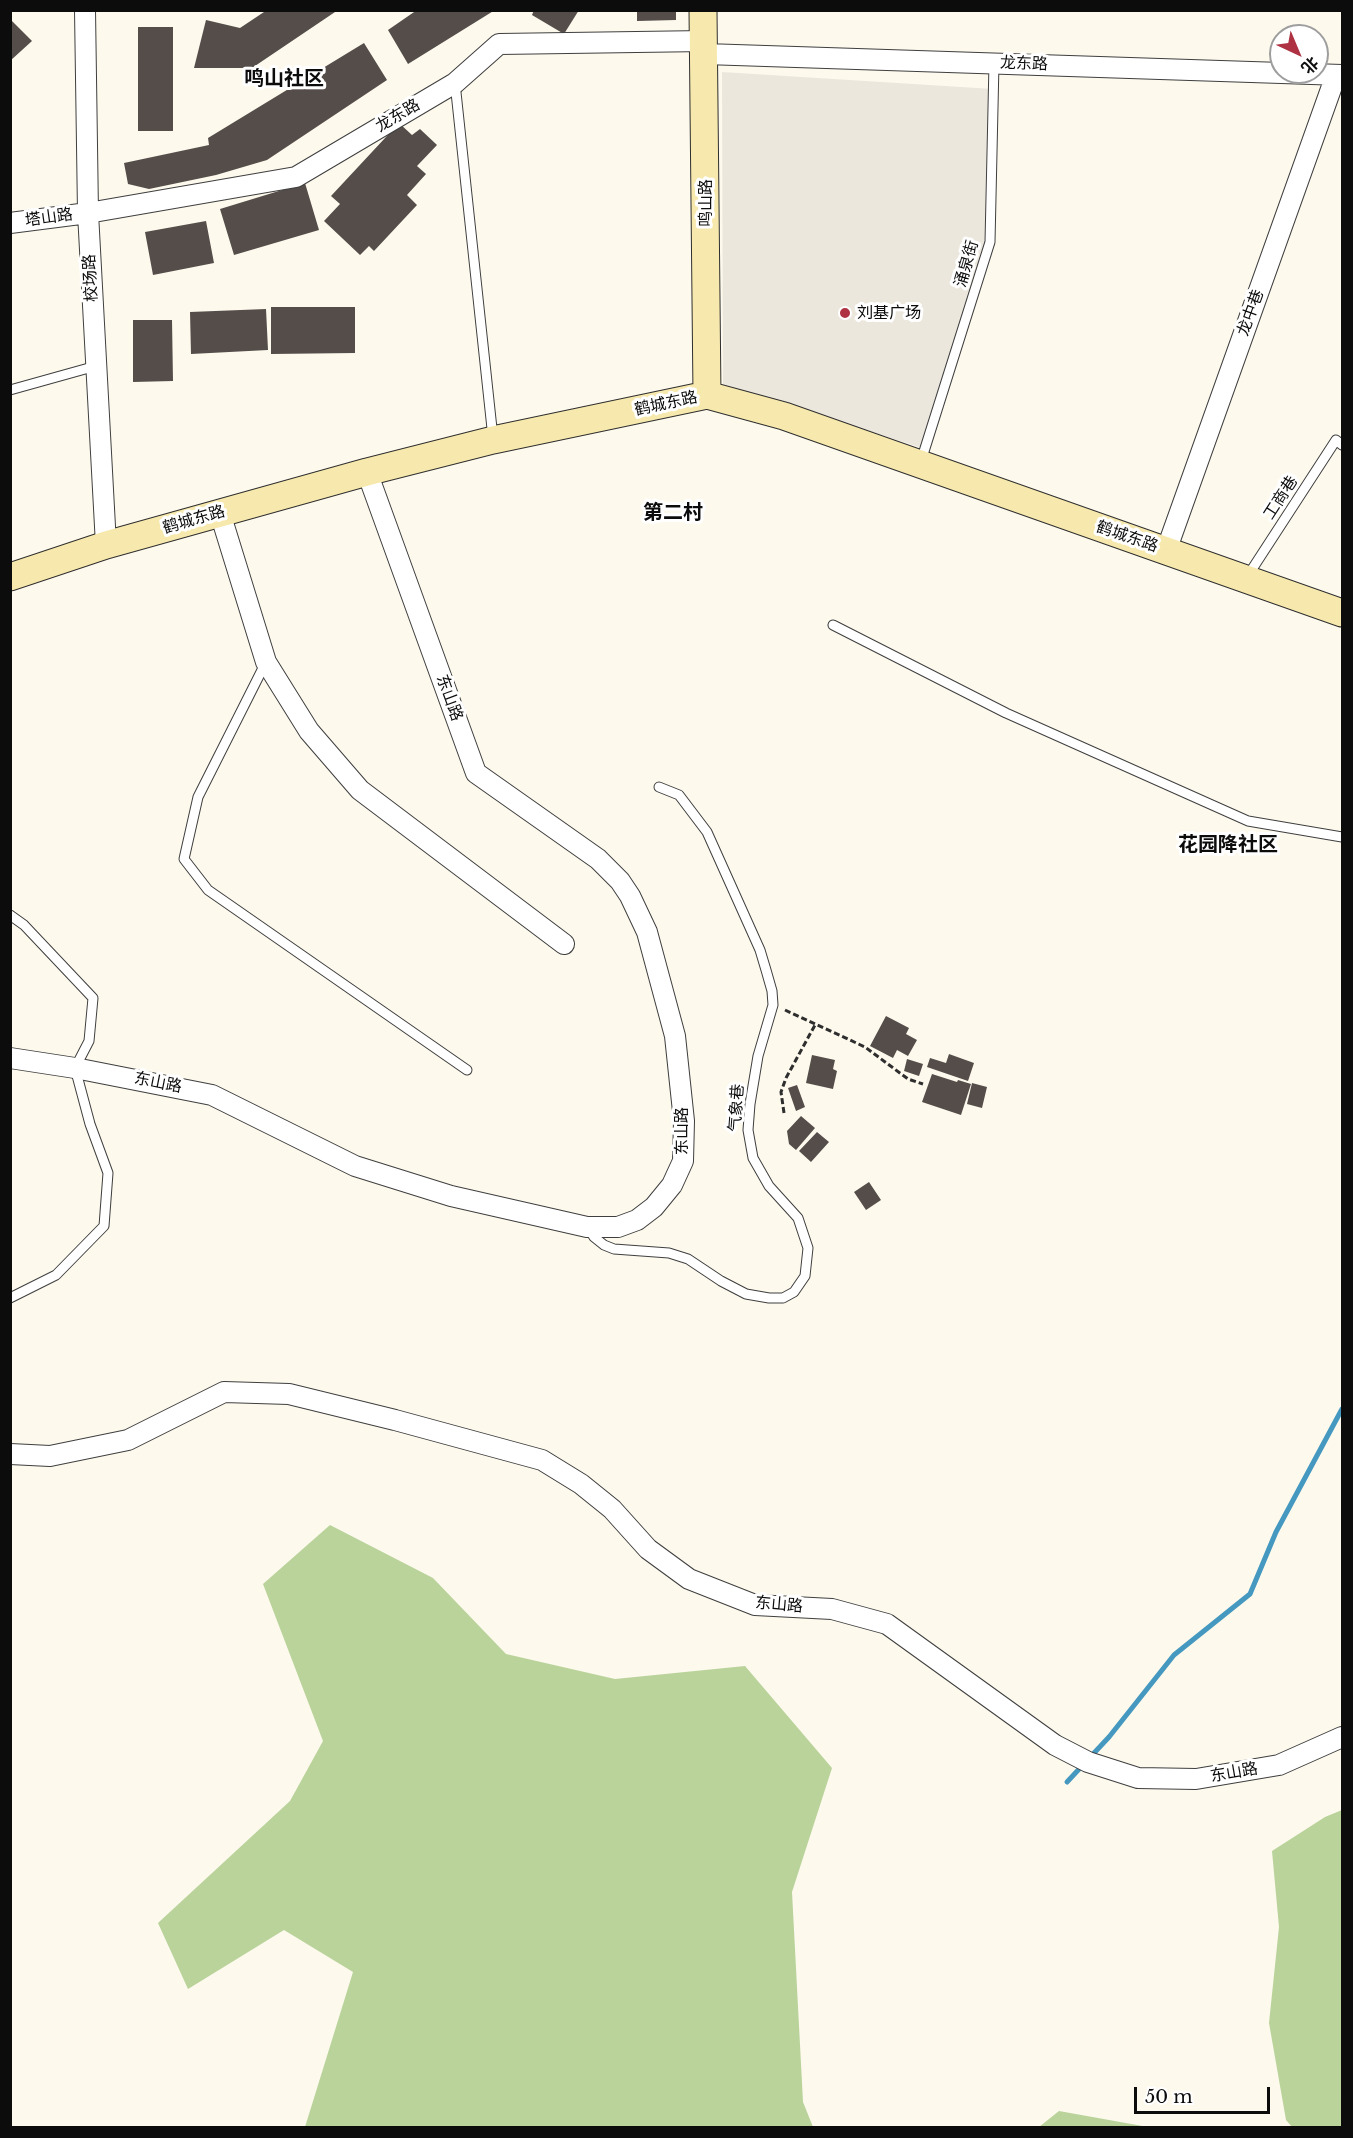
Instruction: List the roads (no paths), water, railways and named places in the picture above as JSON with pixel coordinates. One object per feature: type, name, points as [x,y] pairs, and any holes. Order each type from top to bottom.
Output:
[{"type":"street","name":"校场路","points":[[85,10],[88,213],[106,545]]},
{"type":"street","name":"鸣山路","points":[[703,10],[707,396]]},
{"type":"street","name":"龙东路","points":[[88,213],[296,177],[455,83],[499,44],[705,48],[994,63],[1339,75]]},
{"type":"street","name":"龙中巷","points":[[1166,551],[1339,75]]},
{"type":"street","name":"塔山路","points":[[10,223],[88,213]]},
{"type":"street","name":"鹤城东路","points":[[10,577],[106,545],[367,472],[493,440],[707,396],[784,416],[1342,613]]},
{"type":"street","name":"东山路","points":[[10,1058],[75,1068],[212,1095],[355,1166],[451,1196],[587,1227],[618,1227],[637,1220],[654,1207],[672,1185],[683,1161],[684,1121],[675,1036],[647,932],[630,896],[620,881],[598,859],[476,773],[367,472]]},
{"type":"street","points":[[220,513],[266,662],[309,731],[360,790],[564,944]]},
{"type":"street","name":"东山路","points":[[10,1454],[50,1456],[128,1440],[224,1392],[289,1394],[542,1460],[581,1484],[612,1509],[648,1549],[689,1579],[755,1605],[832,1609],[887,1624],[1055,1745],[1082,1759],[1138,1778],[1196,1779],[1280,1765],[1342,1737]]},
{"type":"lane","name":"涌泉街","points":[[920,464],[990,242],[994,63]]},
{"type":"lane","points":[[455,83],[493,440]]},
{"type":"lane","points":[[10,390],[96,366]]},
{"type":"lane","name":"工商巷","points":[[1246,579],[1336,440],[1342,446]]},
{"type":"lane","points":[[833,625],[1006,713],[1248,821],[1342,837]]},
{"type":"lane","points":[[266,662],[198,797],[184,859],[208,890],[467,1070]]},
{"type":"lane","name":"气象巷","points":[[587,1227],[594,1238],[604,1245],[614,1249],[669,1253],[688,1259],[746,1294],[783,1298],[794,1292],[805,1276],[808,1248],[798,1218],[769,1186],[753,1158],[748,1130],[758,1056],[773,1005],[772,991],[760,950],[708,832],[679,795],[659,787]]},
{"type":"lane","points":[[10,915],[24,925],[93,998],[89,1041],[75,1068],[90,1124],[108,1173],[104,1226],[56,1275],[10,1298]]},
{"type":"waterway","points":[[1067,1782],[1109,1737],[1174,1655],[1250,1594],[1276,1532],[1342,1409]]},
{"type":"place","name":"刘基广场","points":[[845,313]]},
{"type":"district","name":"鸣山社区","points":[[284,79]]},
{"type":"district","name":"第二村","points":[[673,513]]},
{"type":"district","name":"花园降社区","points":[[1228,845]]}]
